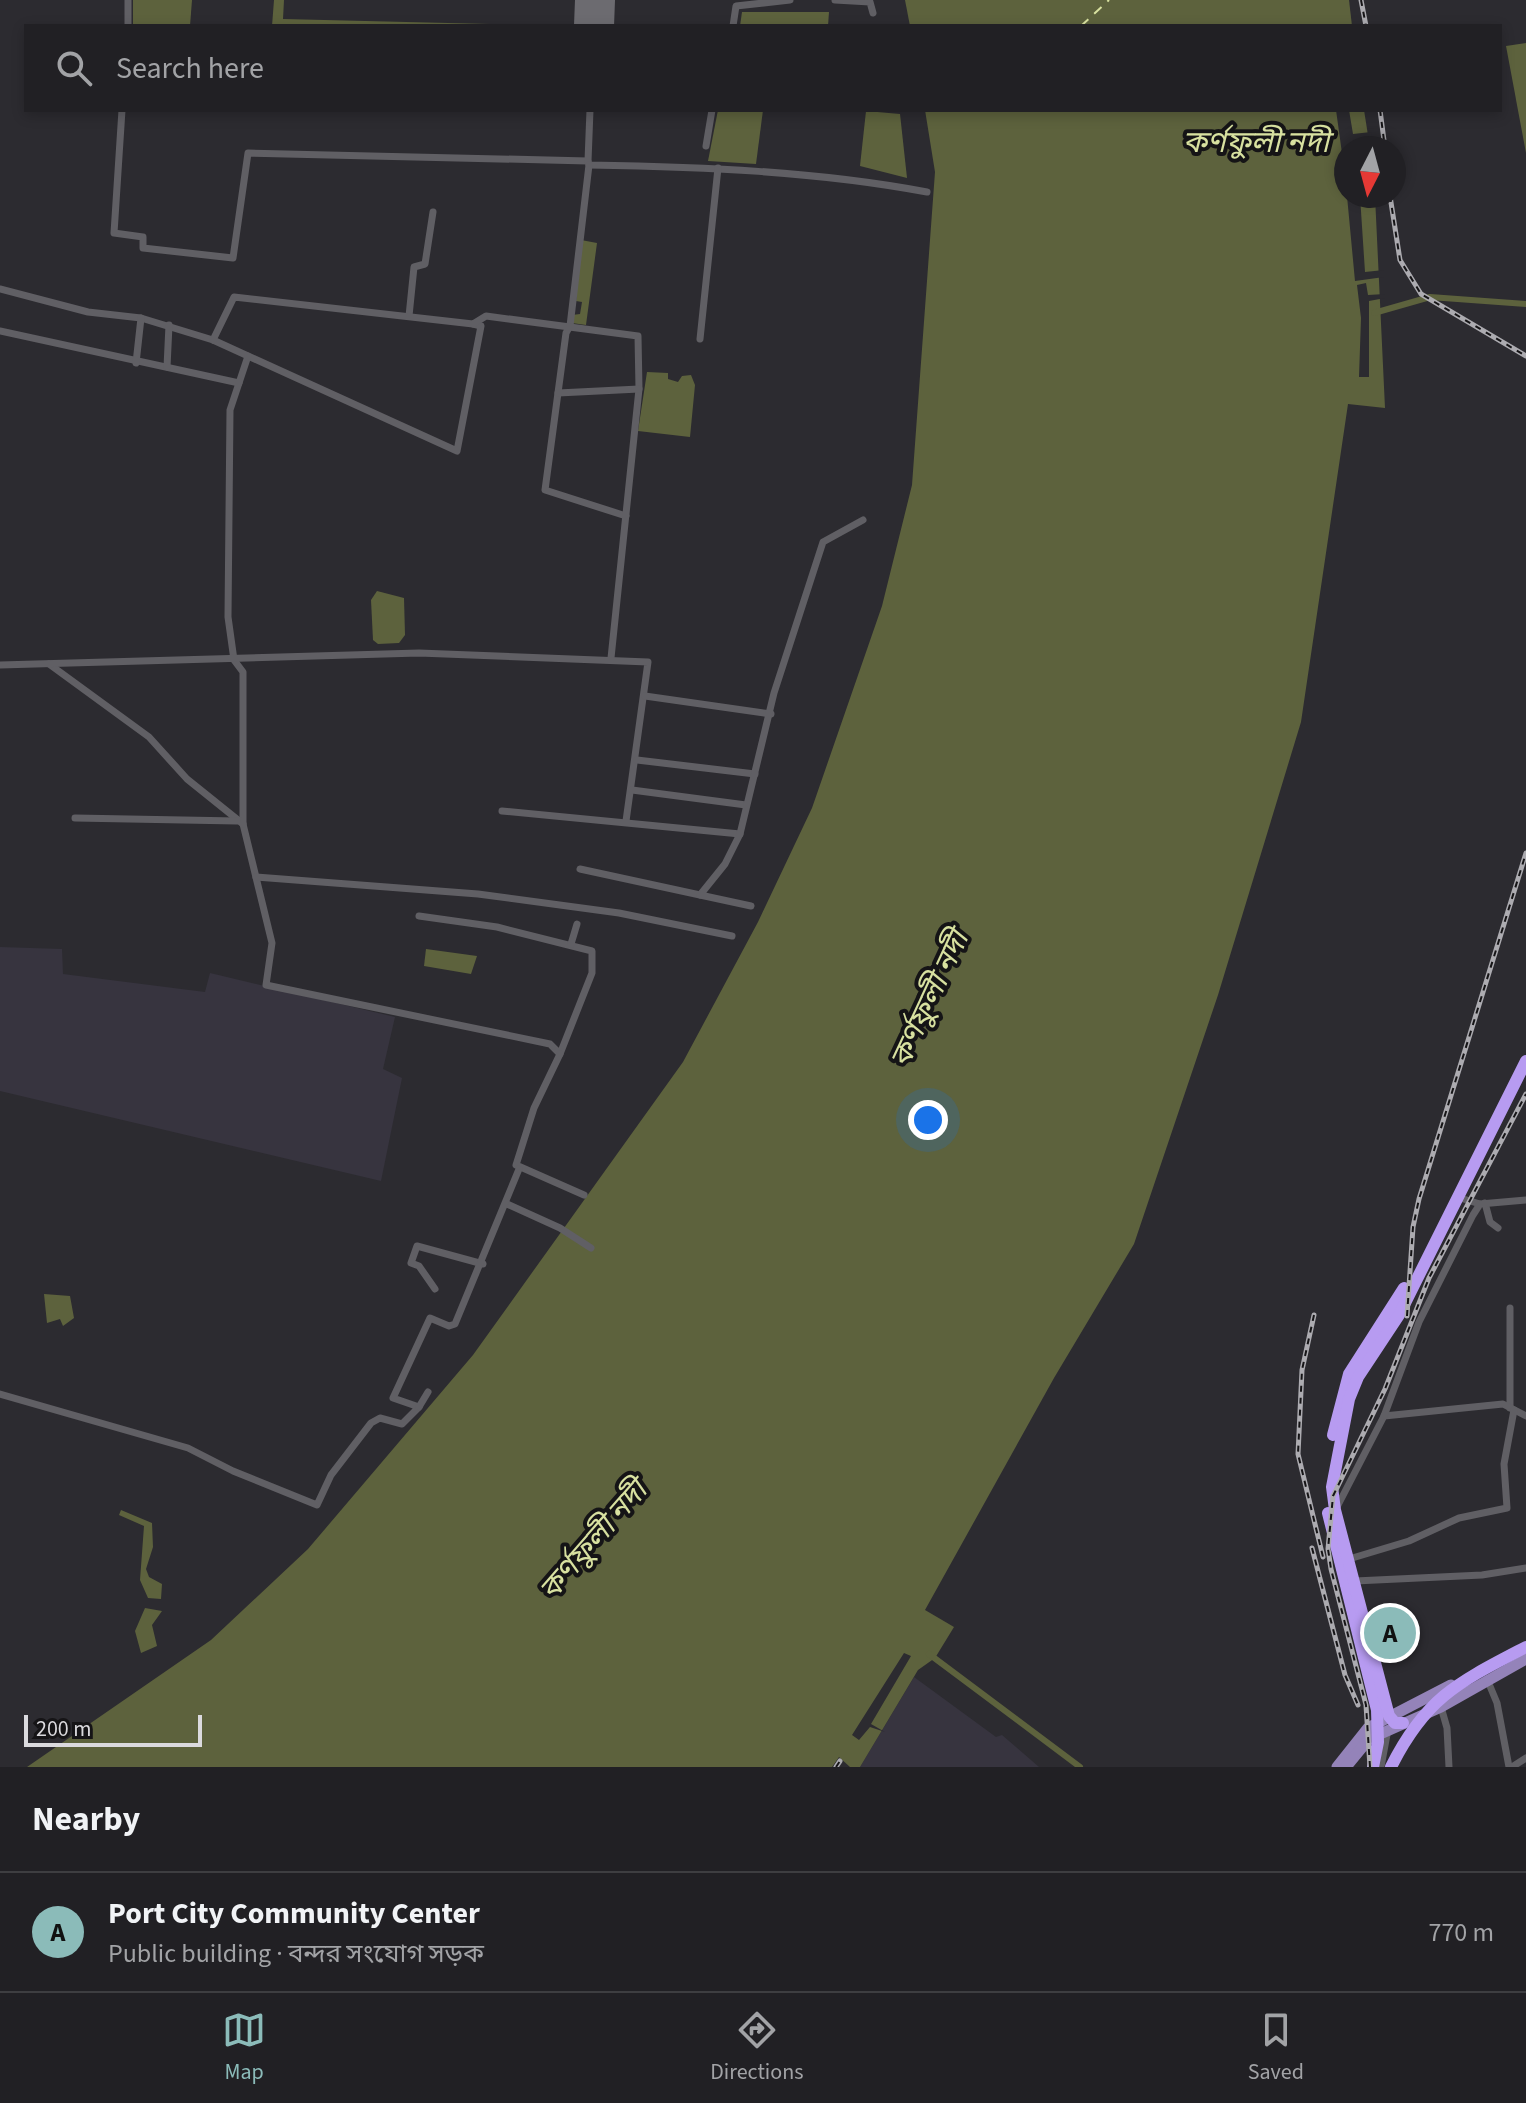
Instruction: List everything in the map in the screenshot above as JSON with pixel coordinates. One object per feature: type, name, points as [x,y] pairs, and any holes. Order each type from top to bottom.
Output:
[{"type":"highway","points":[[1403,1723],[1388,1723],[1332,1487],[1349,1399],[1358,1377],[1399,1315],[1526,1061]]},
{"type":"highway","points":[[1373,1767],[1378,1742],[1377,1710],[1331,1530],[1326,1475],[1338,1407],[1349,1374],[1427,1255]]},
{"type":"highway","points":[[1391,1767],[1410,1730],[1447,1691],[1526,1644]]},
{"type":"highway","points":[[1398,1767],[1423,1725],[1451,1697],[1526,1657]]},
{"type":"main road","points":[[1346,1767],[1388,1723],[1526,1644]]},
{"type":"main road","points":[[1403,1723],[1526,1657]]},
{"type":"main road","points":[[1337,1767],[1365,1730],[1388,1723]]},
{"type":"street","points":[[128,0],[128,24]]},
{"type":"street","points":[[733,24],[736,6],[790,0]]},
{"type":"street","points":[[835,0],[870,2],[873,13]]},
{"type":"street","points":[[122,112],[114,233],[143,237],[143,248],[233,258],[248,153],[718,168],[855,179],[927,192]]},
{"type":"street","points":[[590,112],[588,163],[570,326],[545,490],[626,516]]},
{"type":"street","points":[[706,146],[712,112]]},
{"type":"street","points":[[700,339],[718,168]]},
{"type":"street","points":[[409,316],[414,267],[425,264],[433,212]]},
{"type":"street","points":[[0,289],[88,312],[141,318],[213,340],[457,451],[481,326],[234,297],[213,340]]},
{"type":"street","points":[[473,324],[486,316],[638,336],[639,389],[611,658]]},
{"type":"street","points":[[136,363],[141,318]]},
{"type":"street","points":[[167,367],[169,325]]},
{"type":"street","points":[[0,331],[239,383]]},
{"type":"street","points":[[248,356],[230,410],[228,617],[234,660],[243,672],[240,823],[272,943],[266,985],[550,1044],[560,1054]]},
{"type":"street","points":[[558,393],[639,389]]},
{"type":"street","points":[[700,895],[725,864],[740,834],[774,693],[823,542],[863,520]]},
{"type":"street","points":[[0,665],[419,653],[611,658],[648,662],[637,760],[626,821]]},
{"type":"street","points":[[49,664],[149,737],[187,779],[240,823]]},
{"type":"street","points":[[645,696],[771,714]]},
{"type":"street","points":[[637,760],[755,774]]},
{"type":"street","points":[[632,790],[746,805]]},
{"type":"street","points":[[502,811],[740,834]]},
{"type":"street","points":[[75,818],[240,823]]},
{"type":"street","points":[[580,869],[751,906]]},
{"type":"street","points":[[256,877],[478,894],[619,913],[732,936]]},
{"type":"street","points":[[419,916],[497,927],[592,951],[592,973],[516,1163],[519,1169],[584,1195]]},
{"type":"street","points":[[571,944],[577,924]]},
{"type":"street","points":[[419,1407],[393,1398],[430,1318],[449,1326],[455,1324],[483,1264],[519,1169]]},
{"type":"street","points":[[1457,1197],[1483,1203],[1526,1200]]},
{"type":"street","points":[[1483,1203],[1490,1222],[1498,1228]]},
{"type":"street","points":[[1335,1510],[1384,1416],[1419,1322],[1483,1203]]},
{"type":"street","points":[[507,1204],[560,1228],[591,1248]]},
{"type":"street","points":[[435,1289],[419,1266],[411,1263],[417,1246],[483,1264]]},
{"type":"street","points":[[1349,1559],[1409,1541],[1459,1518],[1507,1508],[1504,1464],[1512,1409],[1510,1308]]},
{"type":"street","points":[[0,1394],[188,1448],[233,1471],[317,1505],[331,1475],[371,1423],[380,1418],[402,1424],[419,1407],[428,1392]]},
{"type":"street","points":[[1384,1416],[1469,1405],[1503,1404],[1526,1416]]},
{"type":"street","points":[[1355,1581],[1482,1575],[1526,1568]]},
{"type":"street","points":[[1487,1679],[1497,1703],[1510,1767],[1526,1758]]},
{"type":"street","points":[[1435,1707],[1447,1728],[1449,1767]]},
{"type":"street","points":[[1381,1767],[1388,1723]]},
{"type":"shaded area","points":[[0,947],[62,949],[63,974],[205,992],[210,973],[395,1017],[383,1069],[402,1078],[381,1181],[0,1091]]},
{"type":"shaded area","points":[[914,1677],[996,1737],[1002,1735],[1039,1767],[860,1767]]},
{"type":"water","points":[[133,0],[192,0],[190,24],[133,24]]},
{"type":"water","points":[[274,0],[284,0],[283,19],[489,24],[272,24]]},
{"type":"water","points":[[905,0],[1349,0],[1352,24],[910,24]]},
{"type":"water","points":[[742,12],[829,12],[828,24],[740,24]]},
{"type":"water","points":[[1526,43],[1526,153],[1506,46]]},
{"type":"water","points":[[718,112],[763,112],[756,164],[708,161]]},
{"type":"water","points":[[866,112],[900,114],[907,178],[860,166]]},
{"type":"water","name":"কর্ণফুলী নদী","points":[[925,112],[1364,112],[1368,136],[1334,136],[1334,208],[1376,208],[1385,408],[1348,404],[1301,722],[1218,995],[1134,1244],[1054,1378],[925,1610],[954,1627],[935,1658],[918,1670],[860,1767],[850,1767],[839,1757],[832,1767],[27,1767],[211,1640],[308,1549],[473,1355],[683,1062],[758,922],[812,808],[882,606],[912,485],[935,172]]},
{"type":"water","points":[[581,240],[597,243],[586,325],[572,323],[572,315],[580,314],[582,302],[576,301]]},
{"type":"water","points":[[647,372],[668,373],[668,379],[678,382],[682,376],[691,375],[695,385],[690,437],[638,431]]},
{"type":"water","points":[[377,591],[404,598],[405,635],[399,643],[378,644],[373,640],[371,600]]},
{"type":"water","points":[[426,949],[477,956],[471,974],[424,966]]},
{"type":"water","points":[[44,1294],[70,1296],[74,1318],[63,1326],[60,1319],[47,1323]]},
{"type":"water","points":[[121,1510],[152,1523],[153,1547],[146,1569],[149,1577],[162,1584],[161,1599],[148,1598],[140,1580],[144,1526],[119,1515]]},
{"type":"water","points":[[145,1608],[162,1611],[152,1625],[157,1646],[141,1653],[135,1631]]},
{"type":"pier","points":[[1336,112],[1349,112],[1353,134],[1371,132],[1372,136],[1340,136]]},
{"type":"pier","points":[[1348,208],[1361,208],[1365,272],[1384,270],[1384,277],[1355,281]]},
{"type":"pier","points":[[1366,283],[1368,295],[1385,294],[1385,298],[1369,301],[1369,377],[1359,377],[1361,318],[1357,285]]},
{"type":"pier","points":[[904,1653],[911,1656],[871,1724],[885,1732],[870,1727],[859,1740],[852,1735]]},
{"type":"waterway","points":[[1374,313],[1430,297],[1526,304]]},
{"type":"waterway","points":[[929,1654],[1080,1767]]},
{"type":"ferry route","points":[[1083,24],[1109,0]]},
{"type":"runway","points":[[594,24],[595,0]]},
{"type":"railway","points":[[1361,0],[1366,24]]},
{"type":"railway","points":[[1380,112],[1383,136]]},
{"type":"railway","points":[[1392,208],[1400,260],[1421,294],[1526,356]]},
{"type":"railway","points":[[1407,1316],[1413,1227],[1419,1199],[1526,853]]},
{"type":"railway","points":[[1370,1767],[1366,1705],[1328,1549],[1333,1496],[1385,1389],[1429,1278],[1526,1094]]},
{"type":"railway","points":[[1314,1315],[1302,1370],[1298,1454],[1323,1557]]},
{"type":"railway","points":[[1312,1548],[1345,1675],[1358,1705]]},
{"type":"railway","points":[[836,1767],[840,1761]]},
{"type":"place","name":"Port City Community Center","points":[[1390,1633]]}]
